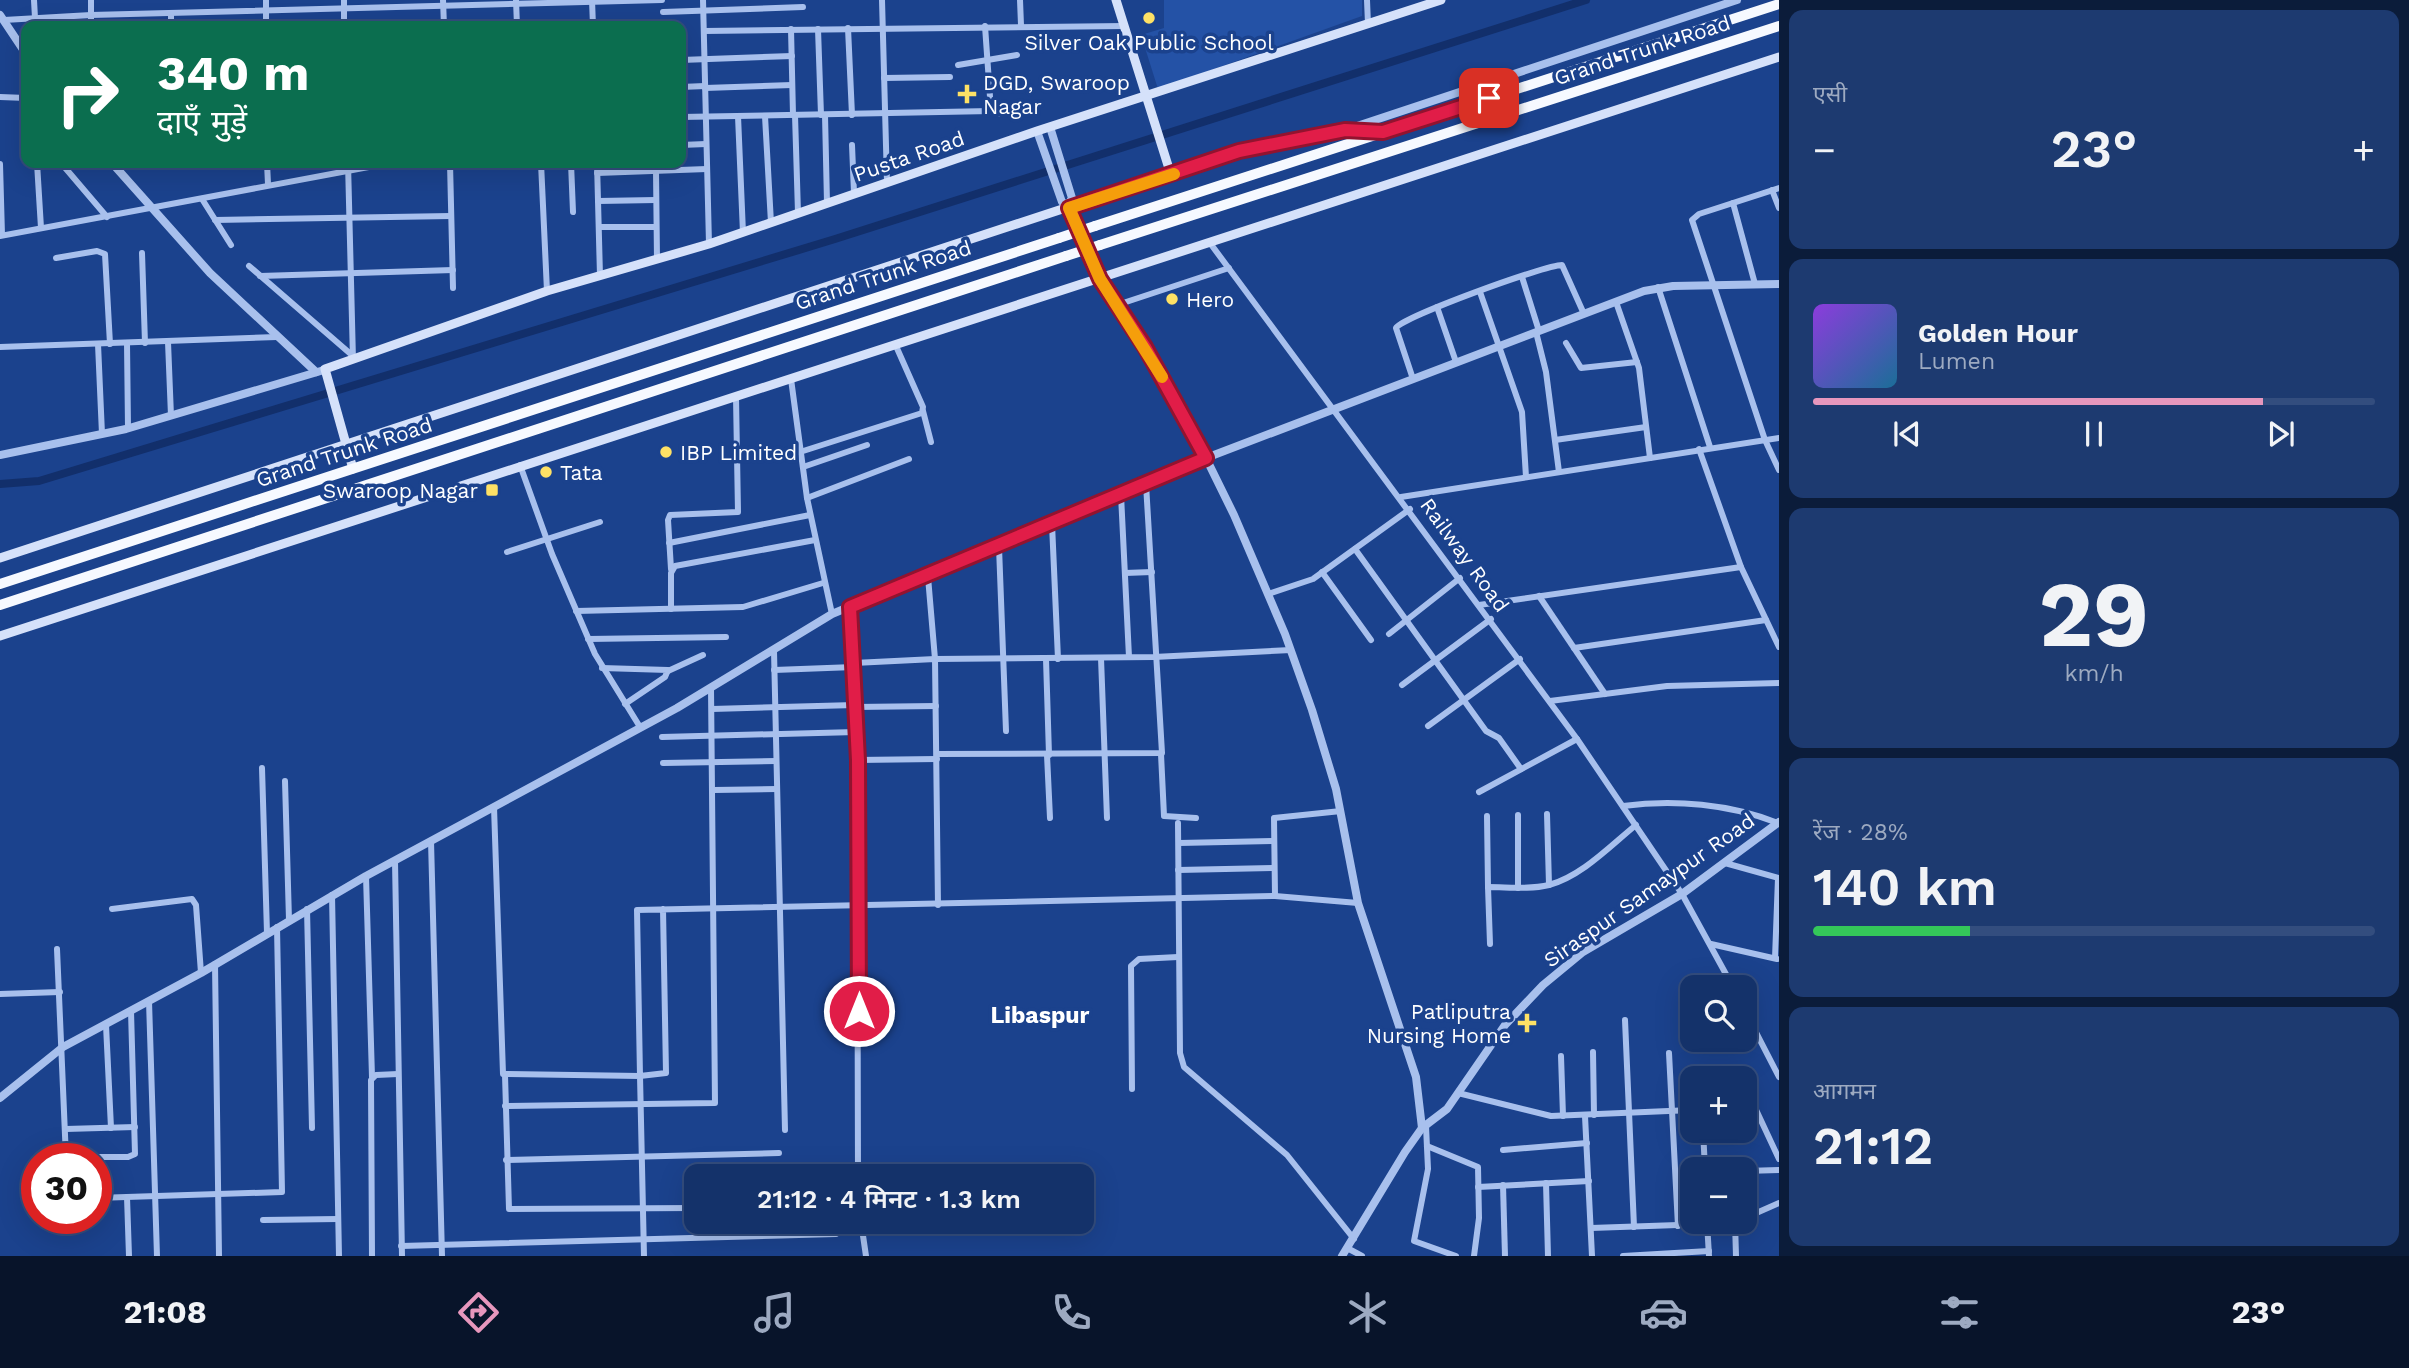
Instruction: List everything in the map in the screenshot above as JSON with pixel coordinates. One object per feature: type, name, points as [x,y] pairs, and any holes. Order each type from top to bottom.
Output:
[{"type":"highway","name":"Grand Trunk Road","points":[[0,584],[1779,4]]},
{"type":"highway","name":"Grand Trunk Road","points":[[0,606],[1066,256],[1779,26]]},
{"type":"main road","points":[[1116,0],[1144,97],[1171,175]]},
{"type":"main road","name":"Pusta Road","points":[[320,371],[547,291],[743,233],[1037,131],[1441,0]]},
{"type":"main road","points":[[0,636],[1779,57]]},
{"type":"main road","points":[[0,558],[1239,151],[1345,130],[1383,132]]},
{"type":"main road","points":[[320,371],[327,381],[353,469]]},
{"type":"street","points":[[34,0],[34,18]]},
{"type":"street","points":[[91,0],[91,21]]},
{"type":"street","points":[[266,0],[266,21]]},
{"type":"street","points":[[297,0],[297,10]]},
{"type":"street","points":[[344,0],[344,21]]},
{"type":"street","points":[[2,18],[662,0]]},
{"type":"street","points":[[703,0],[709,244]]},
{"type":"street","points":[[882,0],[887,182]]},
{"type":"street","points":[[1020,0],[1021,25]]},
{"type":"street","points":[[1367,0],[1368,24]]},
{"type":"street","points":[[1345,130],[1737,0]]},
{"type":"street","points":[[592,1],[593,21]]},
{"type":"street","points":[[516,3],[517,21]]},
{"type":"street","points":[[663,12],[803,7]]},
{"type":"street","points":[[171,14],[171,21]]},
{"type":"street","points":[[2,18],[21,46]]},
{"type":"street","points":[[704,31],[1021,25],[1125,26]]},
{"type":"street","points":[[985,26],[991,111]]},
{"type":"street","points":[[848,28],[852,115]]},
{"type":"street","points":[[791,29],[798,213]]},
{"type":"street","points":[[818,29],[827,203]]},
{"type":"street","points":[[958,65],[1017,55]]},
{"type":"street","points":[[686,60],[792,56]]},
{"type":"street","points":[[884,78],[950,77]]},
{"type":"street","points":[[686,87],[792,85]]},
{"type":"street","points":[[0,97],[21,98]]},
{"type":"street","points":[[686,117],[991,111],[995,114],[1014,113]]},
{"type":"street","points":[[738,116],[743,233]]},
{"type":"street","points":[[765,116],[771,223]]},
{"type":"street","points":[[1049,127],[1072,198],[1069,206]]},
{"type":"street","points":[[1037,131],[1062,202],[1069,206],[1100,279],[1145,347],[1206,458],[1234,515],[1291,650],[1312,710],[1341,811],[1357,904],[1416,1077],[1427,1146],[1427,1169],[1414,1241],[1456,1256]]},
{"type":"street","points":[[686,145],[706,144]]},
{"type":"street","points":[[852,145],[854,193]]},
{"type":"street","points":[[0,164],[1,236],[152,209],[343,168]]},
{"type":"street","points":[[37,168],[41,228]]},
{"type":"street","points":[[65,168],[107,217]]},
{"type":"street","points":[[116,168],[210,272],[277,337],[320,371]]},
{"type":"street","points":[[267,168],[268,184]]},
{"type":"street","points":[[348,168],[353,358]]},
{"type":"street","points":[[450,168],[453,288]]},
{"type":"street","points":[[541,168],[547,291]]},
{"type":"street","points":[[571,168],[573,212]]},
{"type":"street","points":[[597,168],[600,276]]},
{"type":"street","points":[[597,173],[707,169]]},
{"type":"street","points":[[656,171],[657,259]]},
{"type":"street","points":[[1779,208],[1776,189],[1699,214],[1692,220],[1765,440],[1779,470]]},
{"type":"street","points":[[201,198],[231,245]]},
{"type":"street","points":[[598,201],[656,200]]},
{"type":"street","points":[[1733,203],[1755,284]]},
{"type":"street","points":[[215,220],[451,216]]},
{"type":"street","points":[[599,228],[656,227]]},
{"type":"street","name":"Railway Road","points":[[1210,243],[1410,509],[1577,739],[1682,894],[1726,975]]},
{"type":"street","points":[[56,258],[97,251],[105,254],[110,344]]},
{"type":"street","points":[[142,253],[145,343]]},
{"type":"street","points":[[1413,379],[1396,328],[1404,321],[1437,307],[1522,276],[1562,265],[1584,314]]},
{"type":"street","points":[[249,266],[353,358]]},
{"type":"street","points":[[1117,305],[1229,268]]},
{"type":"street","points":[[260,276],[453,270]]},
{"type":"street","points":[[1522,276],[1538,331],[1546,372],[1559,472]]},
{"type":"street","points":[[0,1098],[64,1047],[201,973],[366,876],[711,688],[832,614],[928,577],[1206,458],[1658,287],[1779,284]]},
{"type":"street","points":[[1658,287],[1710,447]]},
{"type":"street","points":[[1480,292],[1522,412],[1526,477]]},
{"type":"street","points":[[1616,302],[1637,362],[1650,458]]},
{"type":"street","points":[[1437,307],[1456,362]]},
{"type":"street","points":[[0,347],[277,337]]},
{"type":"street","points":[[168,342],[171,416]]},
{"type":"street","points":[[127,343],[128,428]]},
{"type":"street","points":[[1566,343],[1581,368],[1637,362]]},
{"type":"street","points":[[98,344],[102,435]]},
{"type":"street","points":[[896,346],[923,411],[931,442]]},
{"type":"street","points":[[0,455],[102,435],[320,371]]},
{"type":"street","points":[[791,379],[807,498],[823,583],[832,614]]},
{"type":"street","points":[[671,609],[670,515],[738,512],[736,397]]},
{"type":"street","points":[[800,452],[923,411]]},
{"type":"street","points":[[1555,440],[1646,427]]},
{"type":"street","points":[[1401,497],[1779,438]]},
{"type":"street","points":[[803,467],[867,445]]},
{"type":"street","points":[[1699,449],[1741,567],[1779,647]]},
{"type":"street","points":[[807,498],[909,458]]},
{"type":"street","points":[[520,465],[546,539],[601,668],[640,727]]},
{"type":"street","points":[[1146,484],[1164,816],[1196,818]]},
{"type":"street","points":[[1121,495],[1129,657]]},
{"type":"street","points":[[1268,594],[1295,586],[1322,572],[1410,509]]},
{"type":"street","points":[[669,543],[810,515]]},
{"type":"street","points":[[507,552],[600,522]]},
{"type":"street","points":[[1052,524],[1058,659]]},
{"type":"street","points":[[671,569],[679,565],[815,540]]},
{"type":"street","points":[[999,547],[1006,731]]},
{"type":"street","points":[[1355,549],[1486,731],[1499,738],[1521,769]]},
{"type":"street","points":[[1479,605],[1741,567]]},
{"type":"street","points":[[1125,573],[1152,572]]},
{"type":"street","points":[[1322,572],[1371,640]]},
{"type":"street","points":[[928,577],[935,659],[938,905]]},
{"type":"street","points":[[1389,634],[1461,578]]},
{"type":"street","points":[[576,611],[743,607],[823,583]]},
{"type":"street","points":[[1539,596],[1605,694]]},
{"type":"street","points":[[850,607],[858,760],[858,1164]]},
{"type":"street","points":[[1402,685],[1491,619]]},
{"type":"street","points":[[1574,648],[1766,620]]},
{"type":"street","points":[[588,639],[726,637]]},
{"type":"street","points":[[774,670],[935,659],[1157,657],[1291,650]]},
{"type":"street","points":[[774,651],[785,1130]]},
{"type":"street","points":[[625,704],[666,677],[668,671],[703,655]]},
{"type":"street","points":[[1101,658],[1107,818]]},
{"type":"street","points":[[1046,659],[1050,818]]},
{"type":"street","points":[[1428,726],[1520,659]]},
{"type":"street","points":[[601,668],[663,667],[668,671]]},
{"type":"street","points":[[1550,701],[1712,683],[1779,683]]},
{"type":"street","points":[[505,1106],[715,1103],[714,763],[711,688]]},
{"type":"street","points":[[712,709],[936,706]]},
{"type":"street","points":[[662,737],[856,732]]},
{"type":"street","points":[[1479,792],[1577,739]]},
{"type":"street","points":[[858,760],[1161,754]]},
{"type":"street","points":[[663,763],[776,761]]},
{"type":"street","points":[[262,768],[267,933]]},
{"type":"street","points":[[285,781],[289,920]]},
{"type":"street","points":[[714,790],[777,789]]},
{"type":"street","points":[[1623,806],[1654,803],[1737,810],[1779,822]]},
{"type":"street","points":[[494,807],[505,1075],[507,1206],[512,1210],[684,1208]]},
{"type":"street","points":[[1275,896],[1273,822],[1276,816],[1341,811]]},
{"type":"street","points":[[1547,814],[1549,885]]},
{"type":"street","points":[[1518,815],[1518,888]]},
{"type":"street","points":[[1487,816],[1490,944]]},
{"type":"street","name":"Siraspur Samaypur Road","points":[[1346,1253],[1405,1152],[1424,1127],[1447,1109],[1505,1025],[1543,985],[1583,952],[1682,894],[1779,822]]},
{"type":"street","points":[[1178,823],[1180,1053],[1184,1067],[1287,1155],[1354,1240]]},
{"type":"street","points":[[1488,887],[1549,885],[1579,870],[1636,825]]},
{"type":"street","points":[[431,841],[442,1256]]},
{"type":"street","points":[[1179,843],[1273,841]]},
{"type":"street","points":[[395,861],[402,1256]]},
{"type":"street","points":[[1711,944],[1777,959],[1778,878],[1725,863]]},
{"type":"street","points":[[1178,870],[1274,868]]},
{"type":"street","points":[[366,876],[372,1077],[372,1256]]},
{"type":"street","points":[[332,895],[339,1256]]},
{"type":"street","points":[[644,1256],[637,910],[1275,896],[1357,904]]},
{"type":"street","points":[[112,909],[192,899],[196,905],[201,973]]},
{"type":"street","points":[[307,909],[312,1128]]},
{"type":"street","points":[[505,1075],[640,1076],[666,1073],[663,909]]},
{"type":"street","points":[[112,1197],[280,1194],[284,1188],[277,927]]},
{"type":"street","points":[[57,949],[64,1047],[66,1143]]},
{"type":"street","points":[[1132,1089],[1131,966],[1139,959],[1178,957]]},
{"type":"street","points":[[215,964],[219,1256]]},
{"type":"street","points":[[0,994],[60,992]]},
{"type":"street","points":[[149,1001],[157,1256]]},
{"type":"street","points":[[112,1157],[133,1156],[136,1151],[131,1011]]},
{"type":"street","points":[[1625,1020],[1634,1227]]},
{"type":"street","points":[[106,1025],[111,1128]]},
{"type":"street","points":[[1757,1034],[1779,1077]]},
{"type":"street","points":[[1593,1052],[1594,1115]]},
{"type":"street","points":[[1591,1228],[1678,1226],[1669,1053]]},
{"type":"street","points":[[1561,1056],[1563,1116]]},
{"type":"street","points":[[372,1077],[398,1074]]},
{"type":"street","points":[[1458,1093],[1538,1114],[1563,1116],[1680,1111]]},
{"type":"street","points":[[1757,1112],[1779,1159]]},
{"type":"street","points":[[1585,1116],[1592,1256]]},
{"type":"street","points":[[66,1129],[135,1128]]},
{"type":"street","points":[[1503,1150],[1587,1143]]},
{"type":"street","points":[[1427,1146],[1478,1167],[1474,1256]]},
{"type":"street","points":[[506,1160],[779,1153]]},
{"type":"street","points":[[1757,1171],[1779,1170]]},
{"type":"street","points":[[1478,1187],[1589,1181]]},
{"type":"street","points":[[1546,1183],[1548,1256]]},
{"type":"street","points":[[1503,1185],[1505,1256]]},
{"type":"street","points":[[127,1197],[129,1256]]},
{"type":"street","points":[[1757,1213],[1779,1203]]},
{"type":"street","points":[[263,1220],[338,1219]]},
{"type":"street","points":[[401,1246],[644,1242],[835,1234]]},
{"type":"street","points":[[863,1234],[866,1256]]},
{"type":"street","points":[[1623,1256],[1709,1254],[1708,1234]]},
{"type":"street","points":[[1736,1234],[1736,1256]]},
{"type":"street","points":[[1346,1253],[1362,1256]]},
{"type":"shaded area","points":[[1164,0],[1362,0],[1362,16],[1158,89],[1141,35],[1164,28]]},
{"type":"waterway","points":[[0,484],[39,481],[835,239],[1586,0]]},
{"type":"slow traffic","points":[[1162,377],[1100,279],[1069,208],[1174,174]]},
{"type":"place","name":"Silver Oak Public School","points":[[1149,18]]},
{"type":"place","name":"DGD, Swaroop Nagar","points":[[967,94]]},
{"type":"place","name":"Hero","points":[[1172,299]]},
{"type":"place","name":"IBP Limited","points":[[666,452]]},
{"type":"place","name":"Tata","points":[[546,472]]},
{"type":"place","name":"Swaroop Nagar","points":[[492,490]]},
{"type":"place","name":"Patliputra Nursing Home","points":[[1527,1023]]},
{"type":"district","name":"Libaspur","points":[[1040,1015]]},
{"type":"route","points":[[859,1011],[858,760],[850,607],[928,577],[1206,458],[1145,347],[1100,279],[1069,208],[1239,151],[1345,130],[1383,132],[1489,98]]}]
